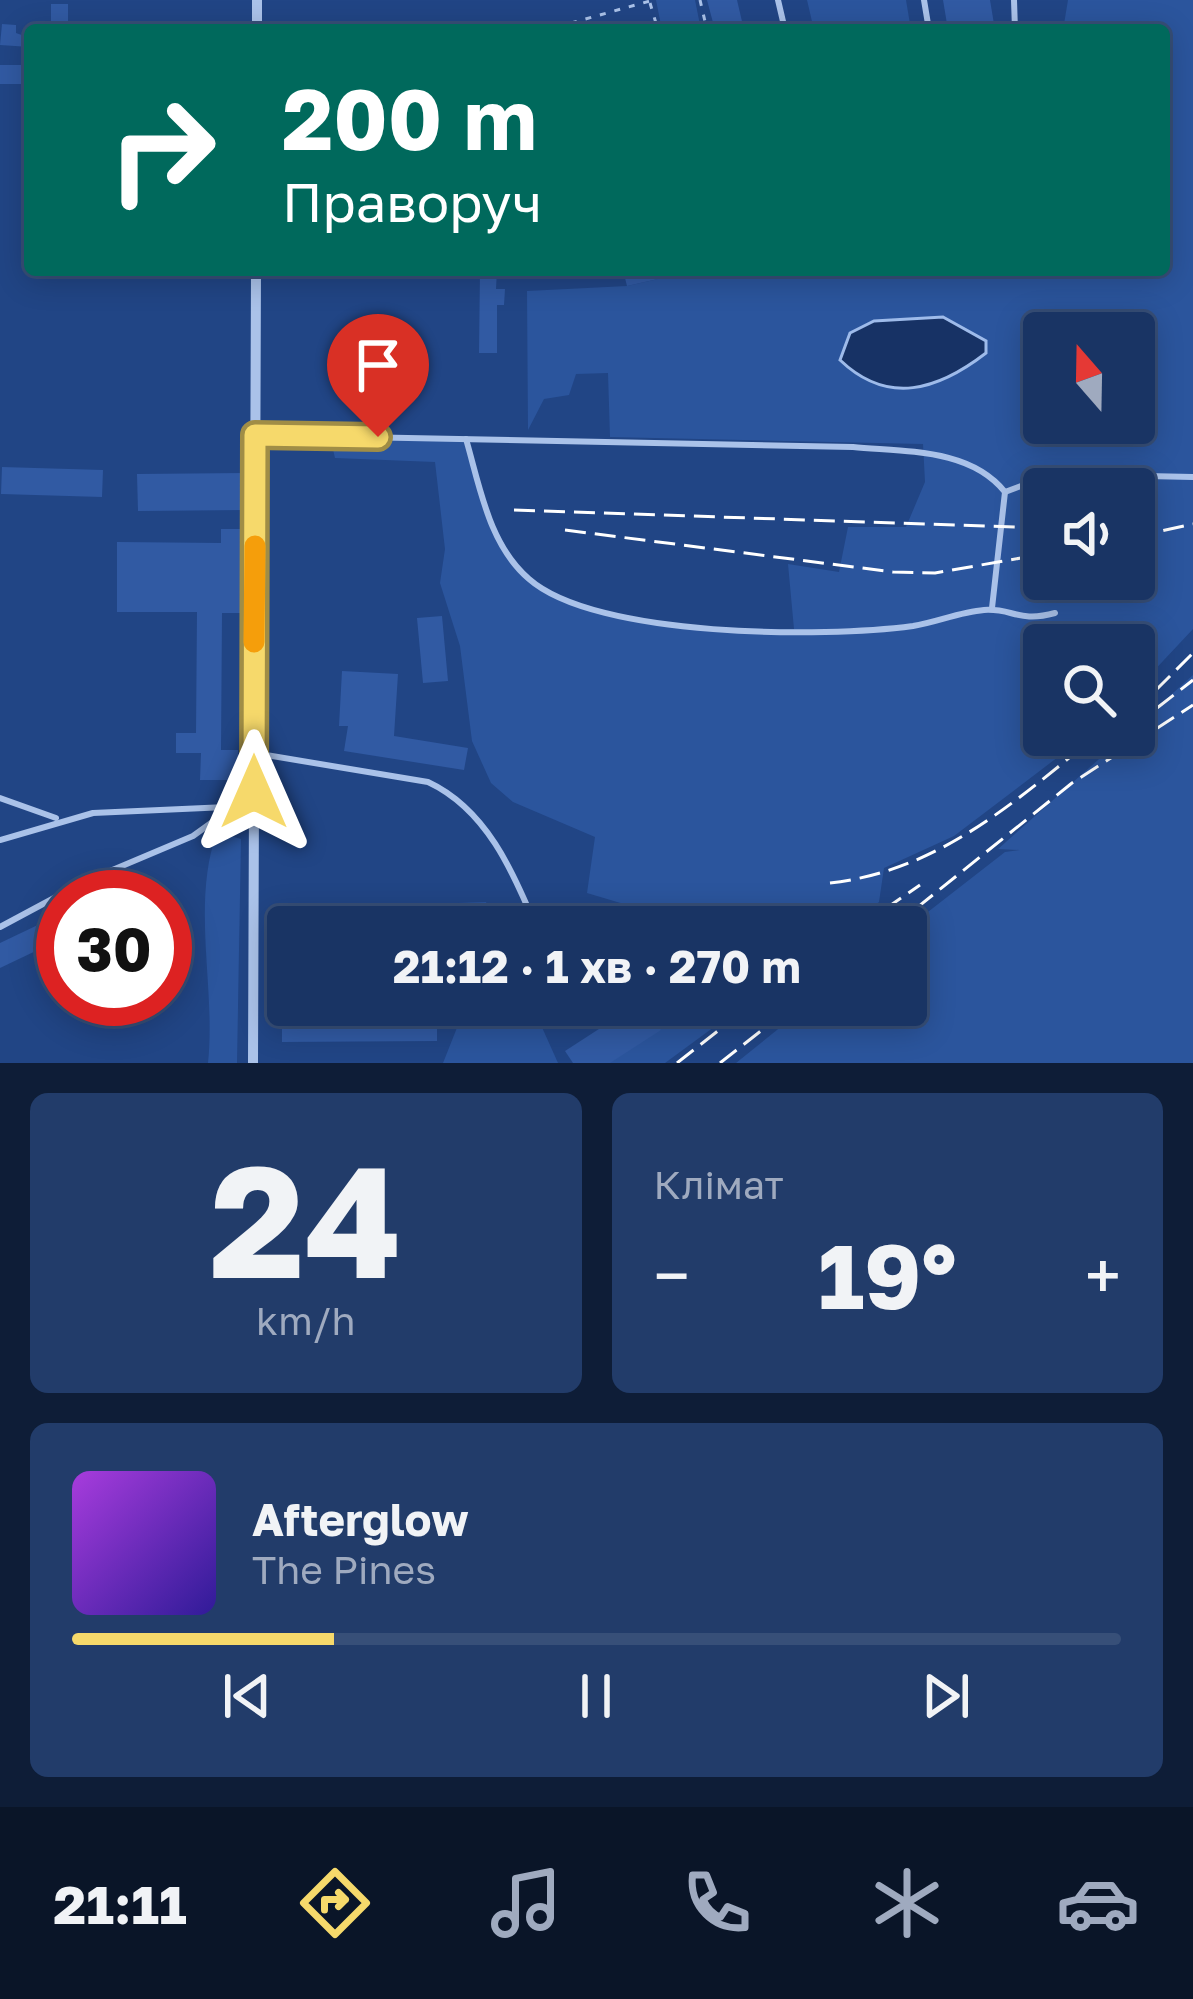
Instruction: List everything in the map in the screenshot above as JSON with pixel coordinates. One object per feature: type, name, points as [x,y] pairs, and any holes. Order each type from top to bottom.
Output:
[{"type":"street","points":[[253,1063],[256,276]]},
{"type":"lane","points":[[255,435],[854,447],[944,457],[991,475],[1005,492],[992,609]]},
{"type":"lane","points":[[466,439],[504,551],[529,580],[584,609],[686,628],[872,629],[992,609],[1029,620],[1055,613]]},
{"type":"lane","points":[[1005,492],[1053,474],[1193,476]]},
{"type":"lane","points":[[254,753],[428,782],[444,790],[472,814],[509,863],[527,906]]},
{"type":"lane","points":[[0,927],[84,882],[193,836],[227,807],[254,792]]},
{"type":"lane","points":[[0,798],[59,819]]},
{"type":"lane","points":[[0,840],[59,819],[227,807]]},
{"type":"path","points":[[571,23],[650,0]]},
{"type":"shaded area","points":[[656,0],[695,0],[700,24],[661,24]]},
{"type":"shaded area","points":[[807,0],[906,0],[910,24],[813,24]]},
{"type":"shaded area","points":[[1068,0],[1193,0],[1193,629],[1155,670],[1155,624],[1023,624],[1023,756],[1059,756],[954,836],[884,868],[879,902],[874,906],[631,906],[587,893],[595,837],[513,802],[491,783],[472,741],[460,646],[440,583],[445,549],[435,462],[335,458],[331,441],[466,439],[487,506],[509,552],[542,588],[572,604],[647,622],[794,629],[788,564],[839,572],[848,527],[906,527],[925,482],[923,444],[610,437],[608,373],[576,374],[569,395],[544,399],[528,430],[527,291],[627,286],[671,276],[1170,276],[1170,24],[1064,24]]},
{"type":"shaded area","points":[[943,317],[986,341],[986,353],[931,384],[895,388],[876,384],[840,360],[850,333],[874,321]]},
{"type":"shaded area","points":[[1193,675],[1193,1063],[736,1063],[782,1026],[927,1026],[927,913],[1005,852],[1020,850],[998,849],[1102,756],[1155,756],[1155,709]]},
{"type":"shaded area","points":[[217,832],[241,839],[237,1063],[208,1063],[206,888]]},
{"type":"shaded area","points":[[486,902],[488,906],[431,906]]},
{"type":"shaded area","points":[[458,1026],[541,1026],[558,1063],[443,1063]]},
{"type":"shaded area","points":[[661,1026],[715,1026],[665,1063],[609,1063]]},
{"type":"building","points":[[707,0],[737,0],[743,24],[713,24]]},
{"type":"building","points":[[943,0],[990,0],[994,24],[947,24]]},
{"type":"building","points":[[51,4],[68,4],[68,21],[114,21],[114,24],[51,24]]},
{"type":"building","points":[[2,24],[16,25],[16,33],[24,36],[24,47],[0,45]]},
{"type":"building","points":[[0,65],[24,65],[24,84],[0,84]]},
{"type":"building","points":[[480,276],[497,276],[496,289],[505,289],[504,305],[497,305],[497,353],[479,353]]},
{"type":"building","points":[[624,276],[671,276],[627,286]]},
{"type":"building","points":[[2,467],[103,470],[102,497],[1,494]]},
{"type":"building","points":[[245,473],[245,510],[138,511],[137,474]]},
{"type":"building","points":[[221,529],[245,529],[245,613],[222,613],[221,750],[238,750],[238,780],[200,780],[201,753],[176,753],[176,733],[196,733],[197,612],[117,612],[117,542],[221,543]]},
{"type":"building","points":[[442,616],[448,681],[423,683],[417,618]]},
{"type":"building","points":[[342,671],[398,674],[394,736],[468,748],[464,770],[344,751],[348,726],[339,726]]},
{"type":"building","points":[[36,926],[36,951],[0,968],[0,943]]},
{"type":"building","points":[[282,1026],[437,1026],[437,1041],[282,1042]]},
{"type":"building","points":[[604,1026],[658,1026],[661,1030],[610,1063],[573,1063],[565,1051]]},
{"type":"railway","points":[[514,510],[1023,527]]},
{"type":"railway","points":[[1155,532],[1193,524]]},
{"type":"railway","points":[[565,530],[893,572],[935,573],[1023,558]]},
{"type":"railway","points":[[1155,691],[1193,653]]},
{"type":"railway","points":[[1157,708],[1193,680]]},
{"type":"railway","points":[[919,906],[1072,783],[1193,705]]},
{"type":"railway","points":[[830,883],[869,876],[940,849],[1005,808],[1071,756]]},
{"type":"railway","points":[[890,906],[920,885]]},
{"type":"railway","points":[[677,1063],[724,1026]]},
{"type":"railway","points":[[720,1063],[767,1026]]},
{"type":"slow traffic","points":[[254,642],[255,546]]},
{"type":"route","points":[[254,792],[255,435],[378,437]]}]
